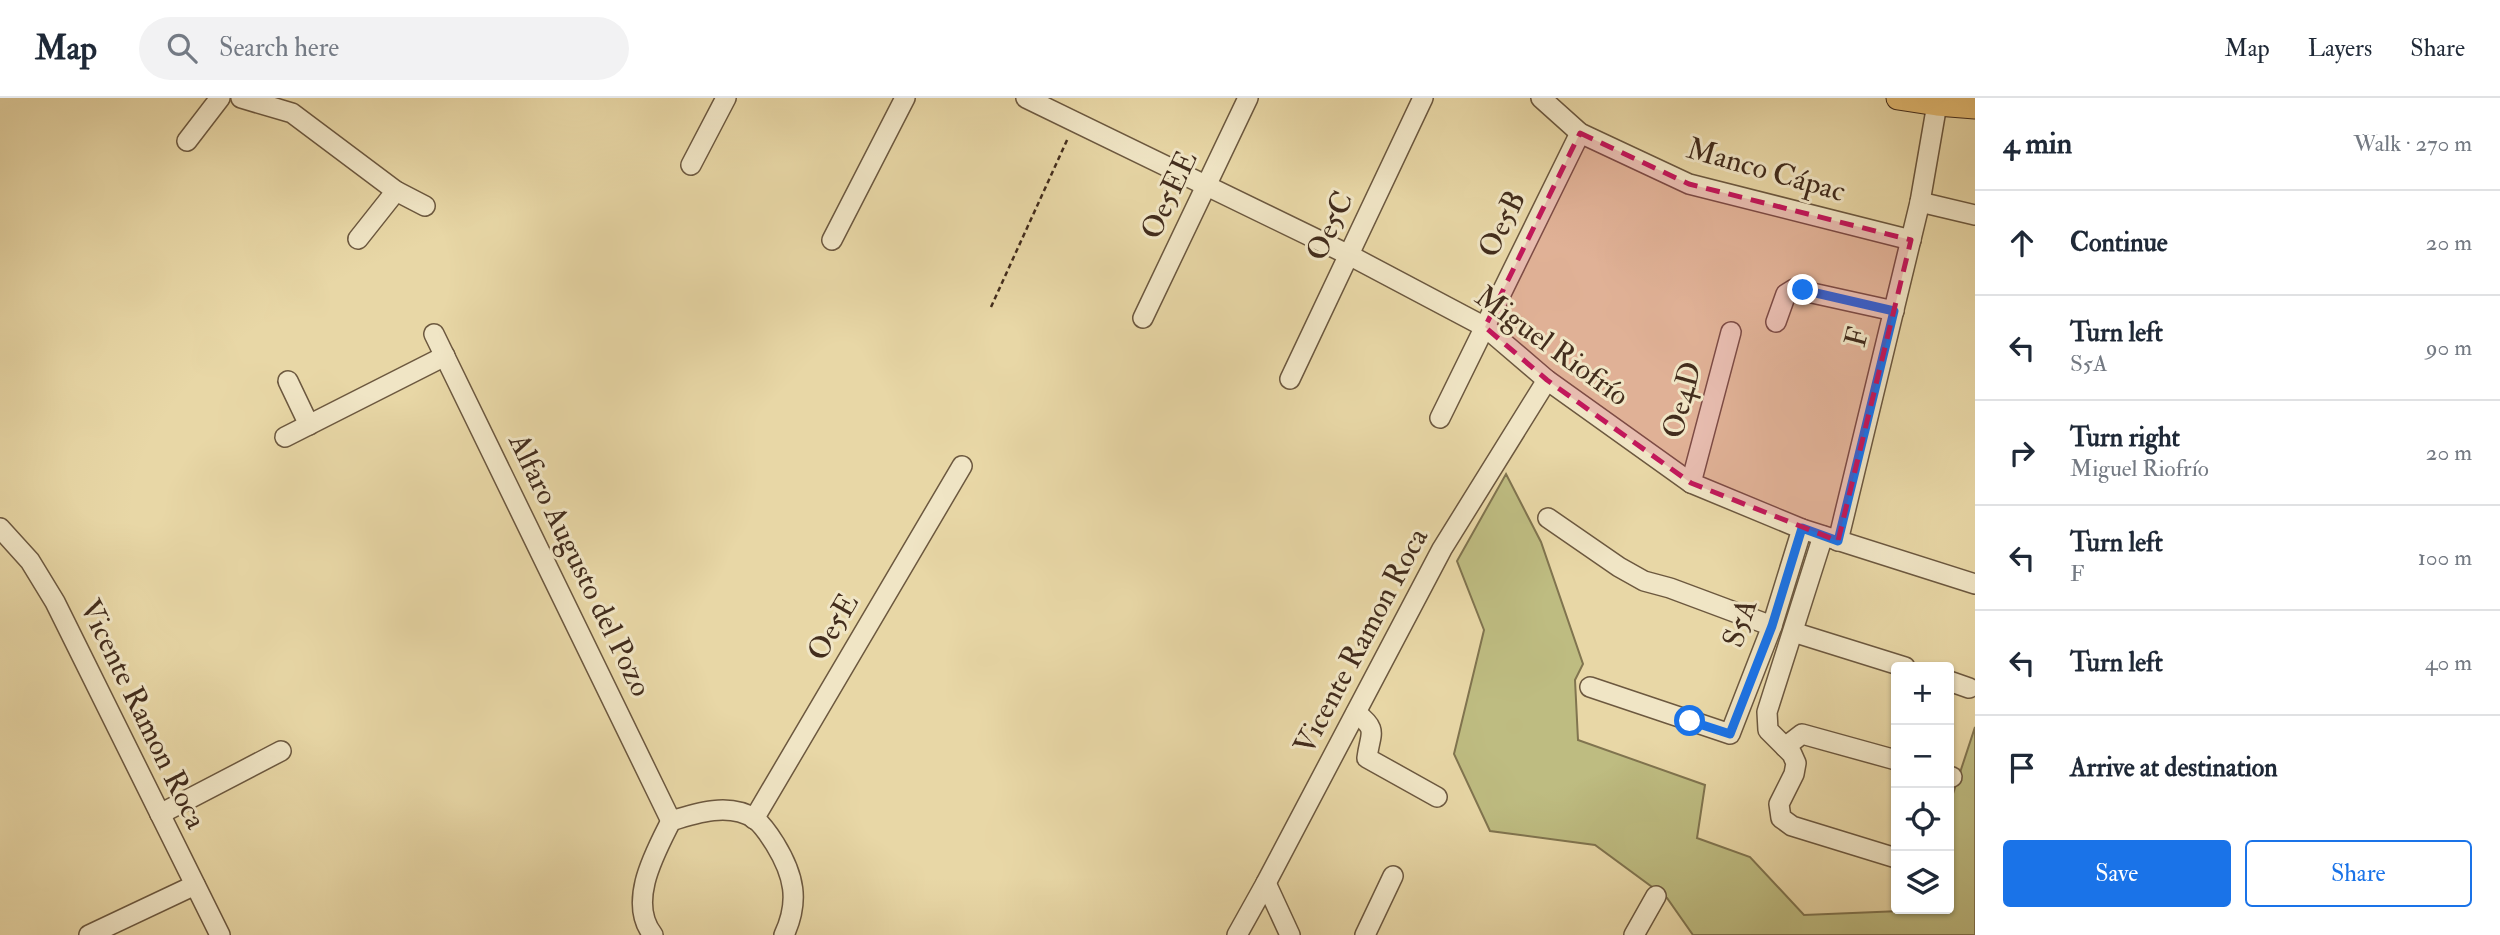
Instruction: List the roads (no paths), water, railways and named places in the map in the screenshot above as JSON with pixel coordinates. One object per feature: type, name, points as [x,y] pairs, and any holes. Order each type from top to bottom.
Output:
[{"type":"main road","points":[[1898,98],[1975,107]]},
{"type":"street","points":[[187,141],[220,98]]},
{"type":"street","points":[[242,98],[292,113],[396,191],[425,206]]},
{"type":"street","points":[[691,165],[726,98]]},
{"type":"street","points":[[832,240],[905,98]]},
{"type":"street","name":"Miguel Riofrío","points":[[1026,98],[1349,255],[1485,327],[1546,380],[1692,483],[1802,528],[1975,584]]},
{"type":"street","name":"Oe5EE","points":[[1143,318],[1248,98]]},
{"type":"street","name":"Oe5C","points":[[1290,379],[1423,98]]},
{"type":"street","name":"Manco Cápac","points":[[1541,98],[1580,133],[1689,184],[1911,240]]},
{"type":"street","name":"F","points":[[1891,856],[1792,825],[1781,818],[1779,804],[1794,774],[1796,763],[1792,754],[1768,730],[1767,712],[1793,632],[1831,538],[1894,311],[1920,202],[1937,104]]},
{"type":"street","name":"Oe5B","points":[[1440,418],[1580,133]]},
{"type":"street","points":[[358,239],[396,191]]},
{"type":"street","points":[[1920,202],[1975,215]]},
{"type":"street","points":[[1776,322],[1786,294],[1794,289],[1894,311]]},
{"type":"street","name":"Oe4D","points":[[1692,483],[1731,332]]},
{"type":"street","name":"Alfaro Augusto del Pozo","points":[[434,334],[671,821]]},
{"type":"street","points":[[285,437],[445,356]]},
{"type":"street","name":"Vicente Ramon Roca","points":[[1237,935],[1442,549],[1546,380]]},
{"type":"street","points":[[288,381],[309,425]]},
{"type":"street","name":"Oe5E","points":[[754,819],[962,466]]},
{"type":"street","points":[[1548,517],[1619,567],[1644,581],[1670,587],[1772,626]]},
{"type":"street","name":"Vicente Ramon Roca","points":[[0,528],[30,561],[55,602],[220,935]]},
{"type":"street","name":"S5A","points":[[1590,687],[1730,734],[1772,626],[1802,528]]},
{"type":"street","points":[[1793,632],[1891,663]]},
{"type":"street","points":[[1954,683],[1969,688]]},
{"type":"street","points":[[1356,713],[1369,723],[1371,728],[1367,758],[1437,797]]},
{"type":"street","points":[[1785,747],[1802,734],[1891,759]]},
{"type":"street","points":[[160,814],[281,751]]},
{"type":"street","points":[[653,935],[644,917],[642,897],[657,848],[671,821],[710,811],[723,811],[754,819],[768,833],[779,851],[794,885],[794,903],[784,935]]},
{"type":"street","points":[[1365,935],[1393,877]]},
{"type":"street","points":[[1266,883],[1290,935]]},
{"type":"street","points":[[89,935],[195,885]]},
{"type":"street","points":[[1634,935],[1656,897]]}]
